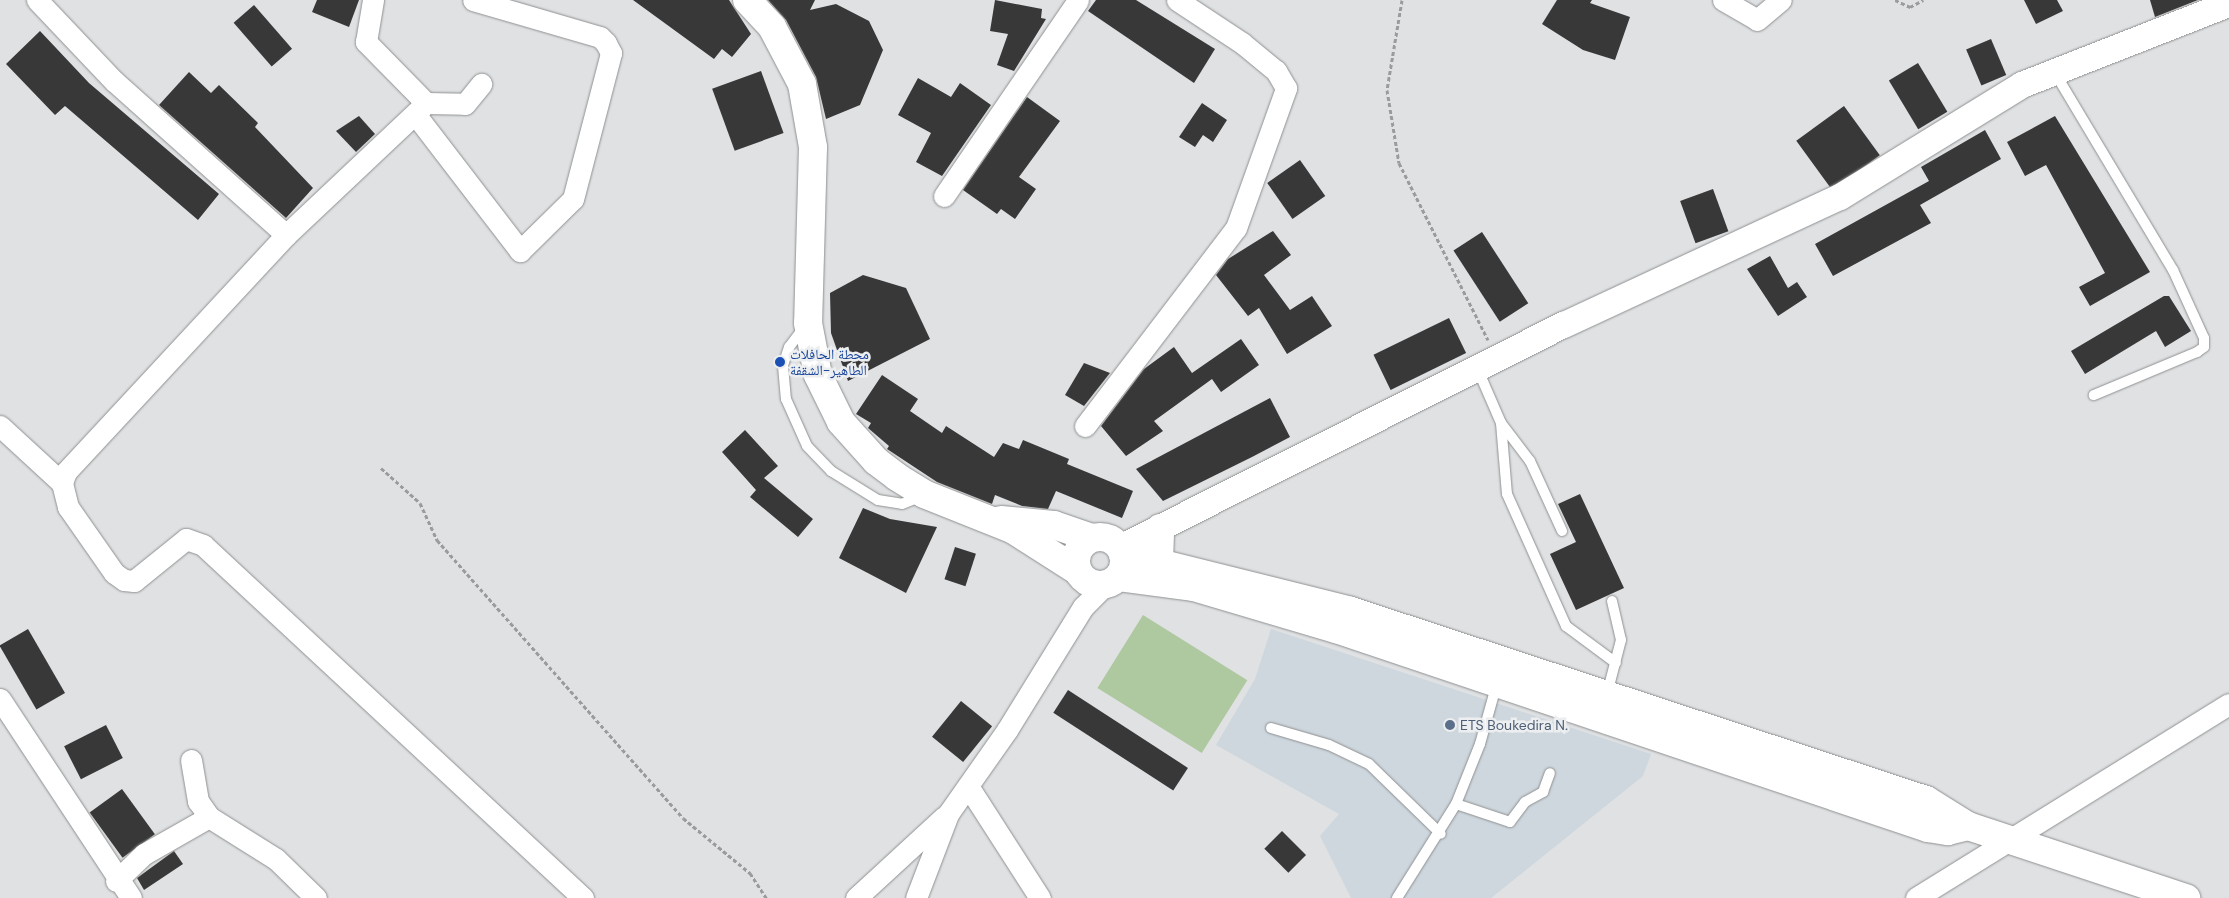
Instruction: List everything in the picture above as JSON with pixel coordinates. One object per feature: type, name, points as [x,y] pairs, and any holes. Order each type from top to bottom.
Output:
[{"type":"main road","points":[[747,0],[772,27],[802,84],[813,147],[808,323],[818,375],[841,422],[876,461],[924,494],[994,520],[1105,569],[1213,592],[1497,682],[1928,828],[1948,831],[1968,826]]},
{"type":"main road","points":[[994,520],[1035,521],[1092,538],[1108,538],[1105,569]]},
{"type":"main road","points":[[1159,562],[1160,528]]},
{"type":"main road","points":[[1092,538],[1077,556],[1105,569],[1159,562],[1341,608],[1607,697],[1926,800],[1968,826],[2186,898]]},
{"type":"street","points":[[37,0],[114,81],[286,235]]},
{"type":"street","points":[[373,0],[366,42],[421,109],[520,251],[573,199],[611,53],[606,43],[600,37],[473,0]]},
{"type":"street","points":[[944,196],[1078,0]]},
{"type":"street","points":[[1085,426],[1236,228],[1286,88],[1276,71],[1242,44],[1177,0]]},
{"type":"street","points":[[1723,0],[1757,20],[1781,0]]},
{"type":"street","points":[[856,898],[948,814],[1083,608],[1105,569],[1160,528],[1488,365],[1840,197],[2022,85],[2229,4]]},
{"type":"street","points":[[62,483],[66,472],[286,235],[421,109],[465,104],[482,84]]},
{"type":"street","points":[[0,426],[62,483],[68,507],[114,573],[124,580],[134,580],[186,539],[203,544],[584,898]]},
{"type":"street","points":[[0,699],[116,881],[131,898]]},
{"type":"street","points":[[1916,898],[2013,840],[2229,704]]},
{"type":"street","points":[[191,760],[198,801],[209,817],[276,859],[316,898]]},
{"type":"street","points":[[968,786],[1040,898]]},
{"type":"street","points":[[916,898],[948,814]]},
{"type":"street","points":[[116,881],[144,854],[209,817]]},
{"type":"lane","points":[[2055,72],[2172,270],[2204,338],[2204,347],[2197,352],[2094,395]]},
{"type":"lane","points":[[808,323],[794,338],[783,366],[786,399],[807,446],[831,471],[878,500],[902,504],[924,494]]},
{"type":"lane","points":[[1488,365],[1502,423],[1507,494],[1566,626],[1616,663]]},
{"type":"lane","points":[[1502,423],[1530,461],[1562,531]]},
{"type":"lane","points":[[1607,697],[1621,640],[1612,601]]},
{"type":"lane","points":[[1397,898],[1441,834],[1456,804],[1480,744],[1497,682]]},
{"type":"lane","points":[[1271,728],[1329,745],[1368,764],[1441,834]]},
{"type":"lane","points":[[1456,804],[1510,822],[1525,802],[1543,792],[1550,773]]},
{"type":"path","points":[[1402,0],[1387,90],[1399,163],[1488,365]]},
{"type":"path","points":[[1895,0],[1906,7],[1923,0]]},
{"type":"path","points":[[381,468],[420,503],[437,540],[683,818],[750,873],[766,898]]},
{"type":"shaded area","points":[[1271,629],[1651,754],[1643,776],[1491,898],[1351,898],[1320,836],[1339,814],[1216,745],[1255,679]]},
{"type":"green space","points":[[1143,615],[1247,680],[1202,753],[1097,688]]},
{"type":"building","points":[[317,0],[359,0],[349,27],[312,12]]},
{"type":"building","points":[[633,0],[729,0],[751,34],[732,57],[722,49],[714,59]]},
{"type":"building","points":[[768,0],[815,0],[810,10],[836,4],[869,21],[883,50],[860,105],[826,119],[816,77],[786,20]]},
{"type":"building","points":[[995,0],[1042,9],[1041,18],[1046,19],[1014,71],[997,65],[1008,34],[990,31]]},
{"type":"building","points":[[1096,0],[1136,0],[1215,49],[1194,83],[1088,11]]},
{"type":"building","points":[[1557,0],[1592,0],[1590,3],[1630,17],[1615,60],[1583,50],[1542,24]]},
{"type":"building","points":[[2024,0],[2057,0],[2063,11],[2036,24]]},
{"type":"building","points":[[2150,0],[2198,0],[2155,17]]},
{"type":"building","points":[[254,5],[292,49],[272,66],[234,23]]},
{"type":"building","points":[[40,31],[89,83],[219,194],[198,220],[65,106],[55,115],[6,64]]},
{"type":"building","points":[[1991,39],[2006,75],[1981,85],[1966,50]]},
{"type":"building","points":[[1918,63],[1947,112],[1918,129],[1889,81]]},
{"type":"building","points":[[761,71],[784,133],[735,151],[712,89]]},
{"type":"building","points":[[189,72],[211,93],[219,85],[258,123],[255,127],[313,188],[286,218],[159,105]]},
{"type":"building","points":[[918,78],[951,97],[960,83],[991,105],[942,176],[916,162],[931,133],[898,115]]},
{"type":"building","points":[[1027,97],[1060,121],[1019,177],[1036,189],[1015,219],[1001,209],[997,214],[963,190]]},
{"type":"building","points":[[1202,103],[1227,120],[1213,142],[1203,135],[1195,147],[1179,137]]},
{"type":"building","points":[[1844,106],[1880,155],[1832,190],[1796,141]]},
{"type":"building","points":[[359,116],[375,134],[356,152],[336,131]]},
{"type":"building","points":[[2055,116],[2150,272],[2090,306],[2079,287],[2105,273],[2046,165],[2025,176],[2007,142]]},
{"type":"building","points":[[1985,130],[2001,159],[1920,205],[1931,223],[1833,276],[1815,244],[1929,181],[1921,167]]},
{"type":"building","points":[[1300,160],[1325,196],[1292,219],[1267,183]]},
{"type":"building","points":[[1713,189],[1728,231],[1696,243],[1680,201]]},
{"type":"building","points":[[1273,231],[1291,255],[1264,275],[1290,310],[1312,296],[1332,326],[1287,354],[1259,308],[1248,316],[1216,275],[1228,259]]},
{"type":"building","points":[[1482,232],[1528,303],[1500,322],[1453,251]]},
{"type":"building","points":[[1770,256],[1788,288],[1797,282],[1807,297],[1778,316],[1747,269]]},
{"type":"building","points":[[863,275],[906,288],[930,339],[848,381],[831,333],[830,293]]},
{"type":"building","points":[[2164,296],[2169,296],[2191,331],[2165,347],[2156,331],[2085,374],[2071,351]]},
{"type":"building","points":[[1449,318],[1466,353],[1391,390],[1374,355]]},
{"type":"building","points":[[1241,339],[1259,365],[1221,392],[1212,379],[1154,421],[1163,431],[1126,456],[1101,426],[1144,369],[1174,347],[1192,373]]},
{"type":"building","points":[[1084,363],[1110,373],[1084,406],[1065,395]]},
{"type":"building","points":[[882,375],[918,399],[910,411],[942,433],[946,426],[994,457],[1003,443],[1019,449],[1023,440],[1069,459],[1067,464],[1133,491],[1122,518],[1056,491],[1048,509],[1022,506],[995,495],[992,504],[937,482],[887,449],[889,446],[868,428],[871,423],[856,414]]},
{"type":"building","points":[[1270,398],[1290,437],[1163,501],[1136,469]]},
{"type":"building","points":[[745,430],[778,466],[764,478],[813,519],[798,537],[750,497],[756,490],[722,452]]},
{"type":"building","points":[[1580,494],[1624,588],[1576,610],[1550,554],[1576,542],[1558,504]]},
{"type":"building","points":[[863,508],[890,519],[937,527],[906,593],[839,558]]},
{"type":"building","points":[[955,547],[976,554],[965,586],[944,579]]},
{"type":"building","points":[[28,629],[65,693],[36,710],[0,647]]},
{"type":"building","points":[[1068,690],[1188,768],[1173,791],[1053,713]]},
{"type":"building","points":[[961,701],[992,726],[963,762],[932,737]]},
{"type":"building","points":[[106,725],[123,758],[81,779],[64,746]]},
{"type":"building","points":[[122,789],[155,834],[123,858],[90,813]]},
{"type":"building","points":[[1282,831],[1306,855],[1288,873],[1264,849]]},
{"type":"building","points":[[174,851],[183,864],[144,890],[137,878]]},
{"type":"place","name":"محطة الحافلات الطاهير-الشقفة","points":[[780,362]]},
{"type":"place","name":"ETS Boukedira N.","points":[[1450,725]]}]
